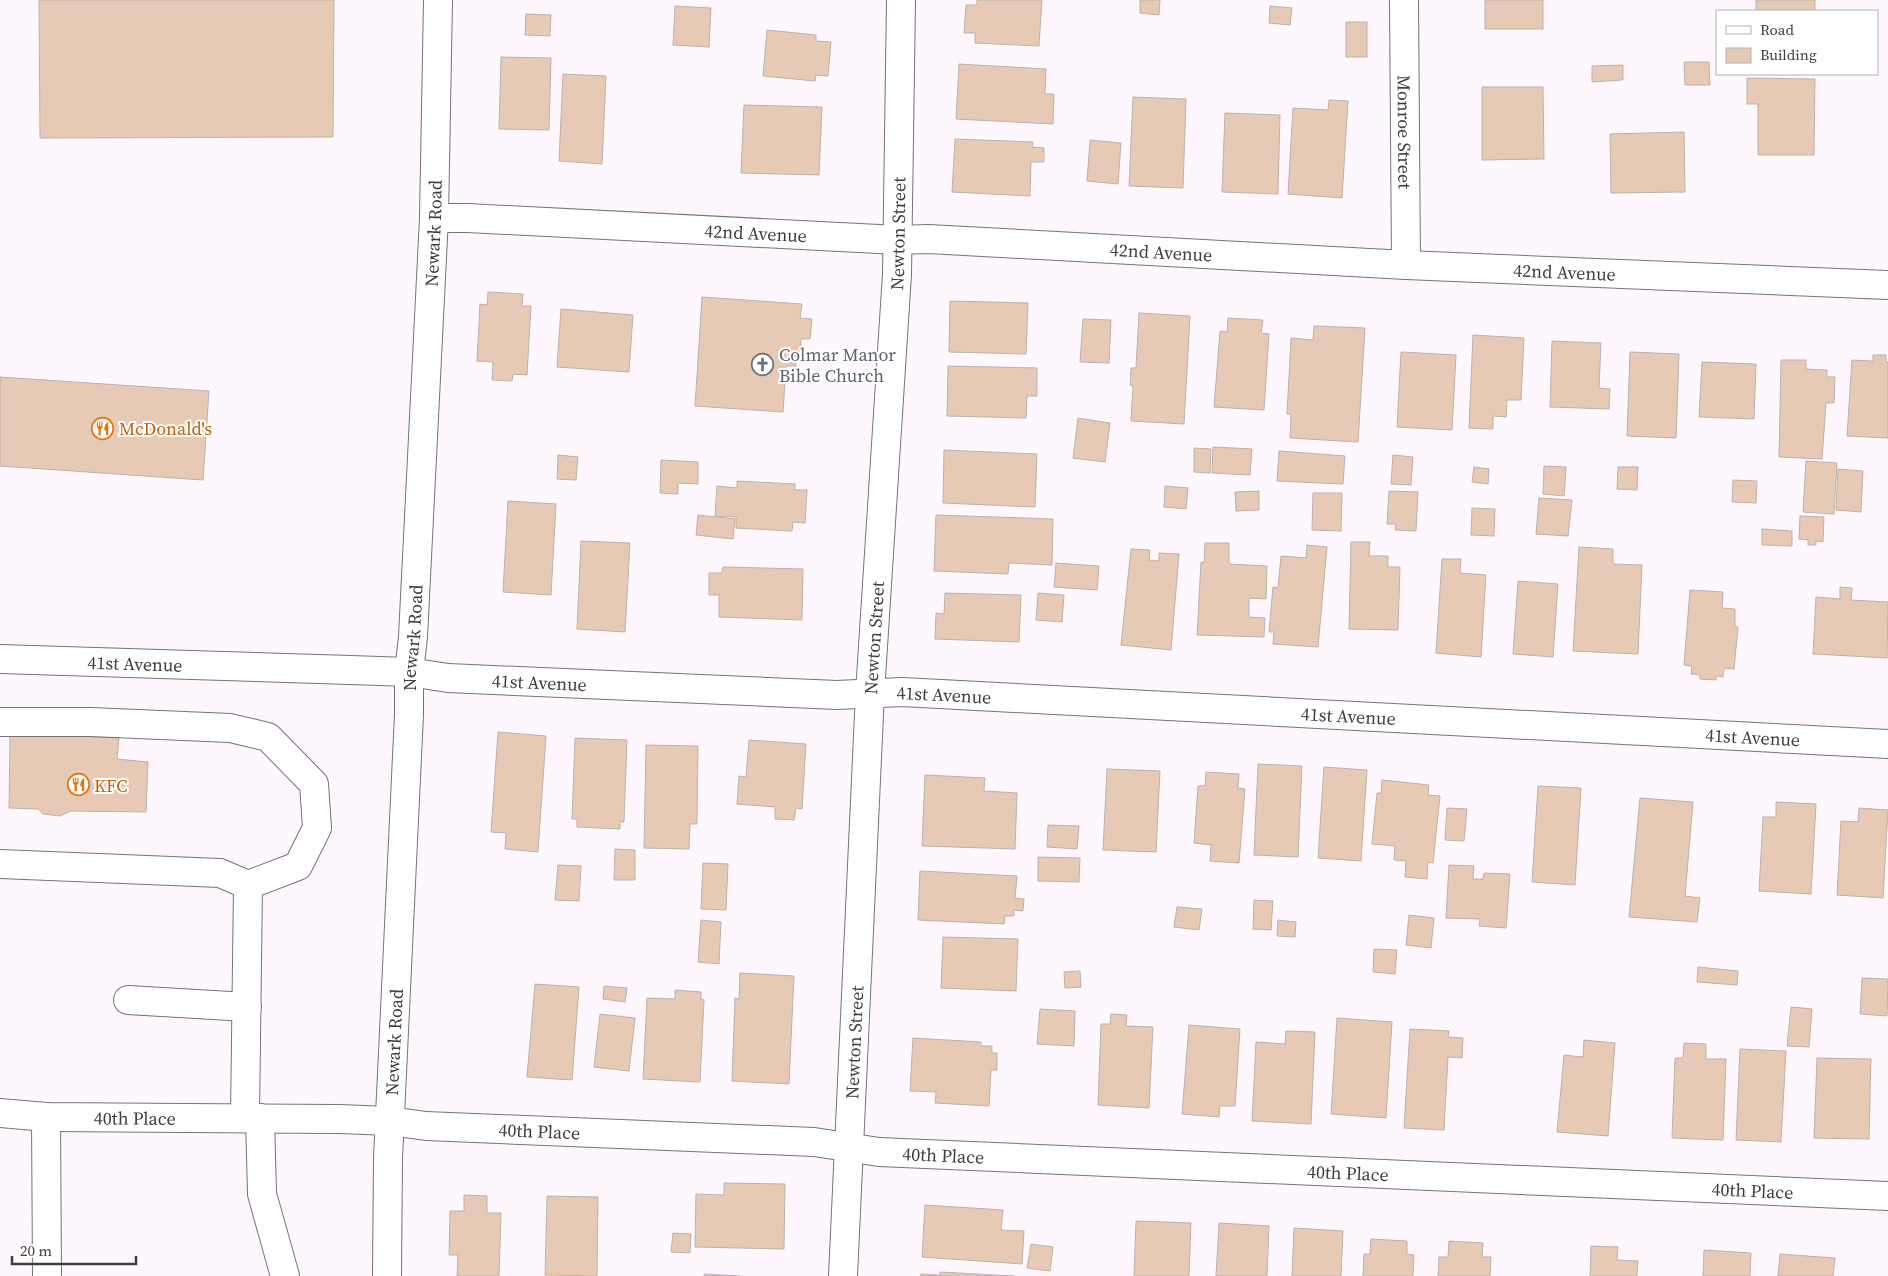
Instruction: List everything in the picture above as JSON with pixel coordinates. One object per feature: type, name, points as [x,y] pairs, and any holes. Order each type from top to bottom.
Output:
[{"type":"street","name":"Newark Road","points":[[387,1276],[390,1121],[409,672],[413,637],[434,218],[438,0]]},
{"type":"street","name":"Newton Street","points":[[843,1276],[870,693],[898,240],[901,0]]},
{"type":"street","name":"Monroe Street","points":[[1404,0],[1406,265]]},
{"type":"street","name":"42nd Avenue","points":[[434,218],[468,218],[898,240],[928,239],[1406,265],[1888,285]]},
{"type":"street","name":"41st Avenue","points":[[0,659],[409,672],[458,679],[837,695],[902,692],[1888,744]]},
{"type":"street","points":[[0,722],[91,722],[230,728],[268,738],[314,784],[317,828],[298,866],[248,886],[220,873],[0,864]]},
{"type":"street","points":[[248,886],[247,1007],[252,1118],[262,1194],[286,1276]]},
{"type":"street","points":[[128,1000],[247,1007]]},
{"type":"street","name":"40th Place","points":[[0,1113],[46,1117],[390,1121],[426,1126],[814,1142],[880,1152],[1888,1196]]},
{"type":"street","points":[[46,1117],[47,1276]]},
{"type":"building","points":[[39,0],[334,0],[333,137],[40,138]]},
{"type":"building","points":[[977,0],[1042,0],[1039,46],[975,43],[975,33],[964,33],[966,5],[977,5]]},
{"type":"building","points":[[1140,0],[1160,0],[1159,15],[1140,13]]},
{"type":"building","points":[[1485,0],[1543,0],[1543,29],[1485,29]]},
{"type":"building","points":[[1756,0],[1815,0],[1815,10],[1756,10]]},
{"type":"building","points":[[675,6],[711,8],[709,47],[673,45]]},
{"type":"building","points":[[1270,6],[1292,8],[1290,25],[1269,23]]},
{"type":"building","points":[[526,14],[551,15],[550,36],[525,35]]},
{"type":"building","points":[[1346,22],[1367,22],[1367,57],[1346,57]]},
{"type":"building","points":[[767,30],[816,35],[816,41],[831,42],[828,76],[816,75],[815,81],[763,76]]},
{"type":"building","points":[[501,57],[551,58],[549,130],[499,129]]},
{"type":"building","points":[[1684,62],[1709,62],[1710,85],[1685,85]]},
{"type":"building","points":[[959,64],[1046,69],[1045,94],[1054,94],[1053,124],[956,119]]},
{"type":"building","points":[[1623,65],[1623,80],[1592,82],[1592,66]]},
{"type":"building","points":[[563,74],[606,76],[602,164],[559,161]]},
{"type":"building","points":[[1747,78],[1815,79],[1814,155],[1758,155],[1758,104],[1747,104]]},
{"type":"building","points":[[1482,87],[1543,87],[1544,159],[1482,160]]},
{"type":"building","points":[[1133,97],[1186,99],[1183,188],[1129,186]]},
{"type":"building","points":[[1329,100],[1348,101],[1342,198],[1288,194],[1293,108],[1328,110]]},
{"type":"building","points":[[744,105],[822,107],[819,175],[741,173]]},
{"type":"building","points":[[1225,113],[1280,115],[1278,194],[1222,192]]},
{"type":"building","points":[[1684,132],[1685,192],[1611,193],[1610,134]]},
{"type":"building","points":[[955,139],[1033,142],[1032,147],[1044,148],[1044,162],[1031,162],[1030,196],[952,192]]},
{"type":"building","points":[[1090,140],[1121,143],[1118,184],[1087,181]]},
{"type":"building","points":[[488,292],[523,294],[522,306],[531,306],[527,375],[513,374],[512,381],[492,380],[493,362],[477,361],[480,304],[487,305]]},
{"type":"building","points":[[702,297],[802,304],[800,318],[812,319],[810,339],[801,339],[800,355],[796,354],[796,366],[786,366],[783,412],[695,406]]},
{"type":"building","points":[[950,301],[1028,303],[1026,354],[949,352]]},
{"type":"building","points":[[561,309],[633,315],[629,372],[557,367]]},
{"type":"building","points":[[1139,313],[1190,316],[1184,424],[1131,421],[1133,386],[1130,385],[1131,368],[1136,368]]},
{"type":"building","points":[[1228,318],[1263,320],[1261,333],[1269,334],[1264,410],[1214,407],[1220,331],[1227,332]]},
{"type":"building","points":[[1083,319],[1111,320],[1109,363],[1080,362]]},
{"type":"building","points":[[1314,326],[1365,328],[1358,442],[1290,438],[1291,414],[1287,414],[1291,338],[1313,340]]},
{"type":"building","points":[[1473,335],[1524,338],[1521,400],[1507,400],[1506,417],[1493,416],[1493,429],[1469,428]]},
{"type":"building","points":[[1552,341],[1601,343],[1599,388],[1610,389],[1609,409],[1550,407]]},
{"type":"building","points":[[1401,352],[1456,355],[1452,430],[1397,427]]},
{"type":"building","points":[[1630,352],[1679,354],[1676,438],[1627,436]]},
{"type":"building","points":[[1873,355],[1886,355],[1886,362],[1888,362],[1888,438],[1847,436],[1852,360],[1873,361]]},
{"type":"building","points":[[1781,360],[1806,360],[1806,369],[1827,370],[1827,377],[1835,377],[1834,403],[1826,403],[1822,459],[1779,457]]},
{"type":"building","points":[[1702,362],[1756,364],[1754,419],[1699,417]]},
{"type":"building","points":[[948,366],[1037,368],[1037,396],[1027,396],[1026,418],[947,416]]},
{"type":"building","name":"McDonald's","points":[[0,377],[209,391],[203,480],[0,466]]},
{"type":"building","points":[[1078,418],[1110,423],[1105,462],[1073,458]]},
{"type":"building","points":[[1213,447],[1252,449],[1250,475],[1212,473]]},
{"type":"building","points":[[1194,448],[1211,449],[1210,473],[1194,472]]},
{"type":"building","points":[[944,450],[1037,454],[1035,507],[943,503]]},
{"type":"building","points":[[1279,451],[1345,456],[1343,484],[1277,481]]},
{"type":"building","points":[[558,455],[578,457],[576,480],[557,479]]},
{"type":"building","points":[[1393,455],[1413,457],[1411,485],[1391,484]]},
{"type":"building","points":[[661,460],[698,462],[698,484],[678,483],[678,494],[660,493]]},
{"type":"building","points":[[1806,461],[1837,463],[1834,514],[1803,512]]},
{"type":"building","points":[[1544,466],[1566,467],[1564,496],[1543,494]]},
{"type":"building","points":[[1474,467],[1489,469],[1488,484],[1472,482]]},
{"type":"building","points":[[1618,467],[1638,467],[1637,490],[1617,489]]},
{"type":"building","points":[[1838,469],[1863,471],[1861,512],[1836,510]]},
{"type":"building","points":[[1733,480],[1757,481],[1756,503],[1732,502]]},
{"type":"building","points":[[737,481],[795,484],[795,490],[807,490],[805,523],[793,522],[792,531],[736,528],[736,517],[715,516],[717,486],[737,488]]},
{"type":"building","points":[[1165,486],[1188,488],[1186,509],[1164,507]]},
{"type":"building","points":[[1259,491],[1259,510],[1236,511],[1235,492]]},
{"type":"building","points":[[1389,491],[1418,492],[1416,531],[1395,530],[1396,524],[1387,524]]},
{"type":"building","points":[[1313,493],[1342,493],[1341,531],[1312,530]]},
{"type":"building","points":[[1539,498],[1572,500],[1568,536],[1536,534]]},
{"type":"building","points":[[508,501],[556,504],[551,595],[503,592]]},
{"type":"building","points":[[1472,508],[1495,509],[1494,536],[1471,535]]},
{"type":"building","points":[[698,515],[735,519],[733,539],[696,535]]},
{"type":"building","points":[[936,515],[1053,519],[1052,565],[1009,563],[1008,574],[934,571]]},
{"type":"building","points":[[1800,516],[1824,517],[1823,542],[1816,541],[1816,545],[1808,545],[1808,540],[1799,539]]},
{"type":"building","points":[[1762,529],[1792,531],[1792,546],[1762,545]]},
{"type":"building","points":[[581,541],[630,543],[625,632],[577,629]]},
{"type":"building","points":[[1351,542],[1370,542],[1369,556],[1388,556],[1388,567],[1400,567],[1398,630],[1349,629]]},
{"type":"building","points":[[1205,543],[1229,543],[1229,564],[1267,566],[1266,599],[1249,598],[1249,617],[1265,618],[1264,637],[1197,635],[1201,562],[1204,563]]},
{"type":"building","points":[[1307,545],[1327,547],[1318,647],[1273,644],[1274,632],[1269,632],[1273,587],[1278,588],[1281,556],[1306,558]]},
{"type":"building","points":[[1579,547],[1613,549],[1613,564],[1642,565],[1638,654],[1573,651]]},
{"type":"building","points":[[1131,549],[1150,550],[1149,560],[1159,561],[1159,553],[1179,554],[1171,650],[1121,645]]},
{"type":"building","points":[[1442,559],[1461,559],[1460,573],[1486,575],[1481,657],[1436,653]]},
{"type":"building","points":[[1056,563],[1099,566],[1097,590],[1054,587]]},
{"type":"building","points":[[723,567],[803,569],[802,620],[719,617],[719,595],[709,595],[709,573],[722,573]]},
{"type":"building","points":[[1518,581],[1558,584],[1553,657],[1513,654]]},
{"type":"building","points":[[1840,587],[1852,588],[1851,600],[1888,602],[1887,658],[1813,654],[1816,597],[1840,599]]},
{"type":"building","points":[[1690,590],[1723,592],[1722,608],[1735,609],[1735,626],[1738,627],[1734,669],[1724,668],[1723,677],[1716,676],[1716,680],[1700,679],[1700,675],[1691,674],[1692,666],[1684,665]]},
{"type":"building","points":[[945,593],[1021,595],[1019,642],[935,639],[936,613],[944,614]]},
{"type":"building","points":[[1038,593],[1064,595],[1062,622],[1036,620]]},
{"type":"building","points":[[498,732],[546,736],[538,852],[505,849],[506,833],[491,832]]},
{"type":"building","name":"KFC","points":[[10,733],[119,738],[117,759],[148,762],[146,812],[71,811],[60,816],[43,814],[38,809],[9,808]]},
{"type":"building","points":[[575,738],[627,740],[624,822],[620,822],[620,829],[577,827],[577,819],[572,819]]},
{"type":"building","points":[[749,740],[806,744],[802,809],[796,808],[794,820],[775,819],[775,807],[737,804],[739,776],[746,777]]},
{"type":"building","points":[[646,745],[698,746],[697,824],[690,824],[689,849],[644,848]]},
{"type":"building","points":[[1258,764],[1302,766],[1298,857],[1254,855]]},
{"type":"building","points":[[1324,767],[1367,770],[1361,861],[1318,858]]},
{"type":"building","points":[[1107,769],[1160,771],[1156,852],[1103,850]]},
{"type":"building","points":[[1206,772],[1239,774],[1238,788],[1245,789],[1239,863],[1210,861],[1211,845],[1194,843],[1198,786],[1205,786]]},
{"type":"building","points":[[925,775],[985,778],[984,791],[1017,793],[1015,849],[922,846]]},
{"type":"building","points":[[1382,780],[1429,785],[1428,795],[1440,796],[1433,863],[1428,862],[1427,879],[1405,877],[1406,861],[1394,860],[1395,846],[1372,844],[1377,793],[1381,793]]},
{"type":"building","points":[[1538,786],[1581,788],[1575,885],[1532,882]]},
{"type":"building","points":[[1640,798],[1693,802],[1685,896],[1700,898],[1697,922],[1629,917]]},
{"type":"building","points":[[1776,802],[1816,804],[1811,894],[1759,891],[1763,817],[1776,817]]},
{"type":"building","points":[[1447,808],[1467,809],[1464,841],[1445,840]]},
{"type":"building","points":[[1859,808],[1888,810],[1883,898],[1837,895],[1841,821],[1858,822]]},
{"type":"building","points":[[1048,825],[1079,826],[1077,849],[1047,847]]},
{"type":"building","points":[[615,849],[635,850],[635,880],[614,880]]},
{"type":"building","points":[[1038,857],[1080,858],[1079,882],[1038,881]]},
{"type":"building","points":[[703,863],[728,864],[726,910],[701,909]]},
{"type":"building","points":[[558,865],[581,866],[579,901],[555,900]]},
{"type":"building","points":[[1449,865],[1474,866],[1473,879],[1483,879],[1484,873],[1510,874],[1506,928],[1479,926],[1480,919],[1446,918]]},
{"type":"building","points":[[920,871],[1017,876],[1015,898],[1024,899],[1023,911],[1014,910],[1014,916],[1005,916],[1004,924],[918,920]]},
{"type":"building","points":[[1254,900],[1273,901],[1271,930],[1253,929]]},
{"type":"building","points":[[1177,907],[1202,909],[1199,930],[1174,927]]},
{"type":"building","points":[[1409,915],[1434,918],[1431,948],[1406,945]]},
{"type":"building","points":[[701,920],[721,922],[719,964],[698,962]]},
{"type":"building","points":[[1278,920],[1296,922],[1295,937],[1277,936]]},
{"type":"building","points":[[943,937],[1018,939],[1016,991],[941,988]]},
{"type":"building","points":[[1374,949],[1397,950],[1395,974],[1373,972]]},
{"type":"building","points":[[1698,967],[1738,971],[1737,985],[1697,982]]},
{"type":"building","points":[[1080,971],[1081,987],[1065,988],[1064,972]]},
{"type":"building","points":[[740,973],[794,976],[789,1084],[732,1081],[735,998],[739,999]]},
{"type":"building","points":[[1862,978],[1888,979],[1887,1016],[1860,1014]]},
{"type":"building","points":[[535,984],[579,987],[572,1080],[527,1077]]},
{"type":"building","points":[[604,986],[627,988],[625,1002],[603,999]]},
{"type":"building","points":[[675,990],[701,992],[701,999],[704,1000],[700,1082],[643,1079],[647,998],[675,999]]},
{"type":"building","points":[[1791,1007],[1812,1009],[1809,1047],[1787,1046]]},
{"type":"building","points":[[1040,1009],[1075,1011],[1074,1046],[1037,1044]]},
{"type":"building","points":[[600,1014],[635,1018],[629,1071],[594,1067]]},
{"type":"building","points":[[1111,1014],[1127,1015],[1126,1026],[1153,1027],[1149,1108],[1098,1105],[1101,1024],[1110,1024]]},
{"type":"building","points":[[1337,1018],[1392,1022],[1386,1118],[1331,1114]]},
{"type":"building","points":[[1189,1025],[1240,1029],[1235,1106],[1220,1106],[1219,1117],[1182,1114]]},
{"type":"building","points":[[1410,1029],[1449,1031],[1448,1037],[1463,1038],[1462,1058],[1448,1057],[1444,1130],[1404,1128]]},
{"type":"building","points":[[1286,1031],[1315,1032],[1311,1124],[1252,1121],[1256,1042],[1285,1044]]},
{"type":"building","points":[[913,1038],[981,1042],[981,1046],[992,1046],[992,1053],[997,1053],[997,1070],[991,1070],[989,1106],[935,1103],[936,1092],[910,1091]]},
{"type":"building","points":[[1584,1040],[1615,1043],[1608,1136],[1557,1132],[1564,1055],[1583,1057]]},
{"type":"building","points":[[1684,1043],[1706,1044],[1706,1059],[1726,1059],[1723,1140],[1672,1138],[1675,1058],[1683,1058]]},
{"type":"building","points":[[1740,1049],[1786,1051],[1781,1142],[1736,1140]]},
{"type":"building","points":[[1817,1058],[1871,1059],[1869,1139],[1814,1138]]},
{"type":"building","points":[[724,1183],[785,1184],[784,1249],[695,1247],[696,1194],[724,1195]]},
{"type":"building","points":[[464,1195],[487,1196],[487,1213],[501,1213],[499,1276],[457,1276],[458,1255],[449,1255],[450,1211],[464,1211]]},
{"type":"building","points":[[547,1196],[598,1197],[597,1276],[545,1275]]},
{"type":"building","points":[[925,1205],[1003,1210],[1001,1230],[1024,1231],[1022,1264],[922,1257]]},
{"type":"building","points":[[1136,1221],[1191,1223],[1189,1276],[1134,1276]]},
{"type":"building","points":[[1219,1223],[1269,1226],[1267,1276],[1216,1276]]},
{"type":"building","points":[[1294,1228],[1343,1231],[1341,1276],[1292,1276]]},
{"type":"building","points":[[673,1233],[691,1234],[690,1253],[671,1252]]},
{"type":"building","points":[[1371,1239],[1407,1241],[1407,1254],[1414,1255],[1413,1276],[1363,1276],[1364,1254],[1370,1254]]},
{"type":"building","points":[[1449,1241],[1483,1243],[1482,1257],[1491,1257],[1490,1276],[1438,1276],[1439,1257],[1448,1257]]},
{"type":"building","points":[[1031,1244],[1053,1247],[1050,1271],[1027,1268]]},
{"type":"building","points":[[1591,1246],[1618,1247],[1617,1260],[1638,1261],[1637,1276],[1590,1276]]},
{"type":"building","points":[[1704,1250],[1751,1253],[1750,1276],[1703,1276]]},
{"type":"building","points":[[1780,1254],[1835,1258],[1833,1276],[1778,1276]]},
{"type":"building","points":[[940,1272],[1014,1276],[920,1276],[921,1274],[940,1275]]},
{"type":"building","points":[[704,1274],[740,1276],[704,1276]]},
{"type":"place","name":"Colmar Manor Bible Church","points":[[763,364]]},
{"type":"place","name":"McDonald's","points":[[103,428]]},
{"type":"place","name":"KFC","points":[[78,785]]}]
